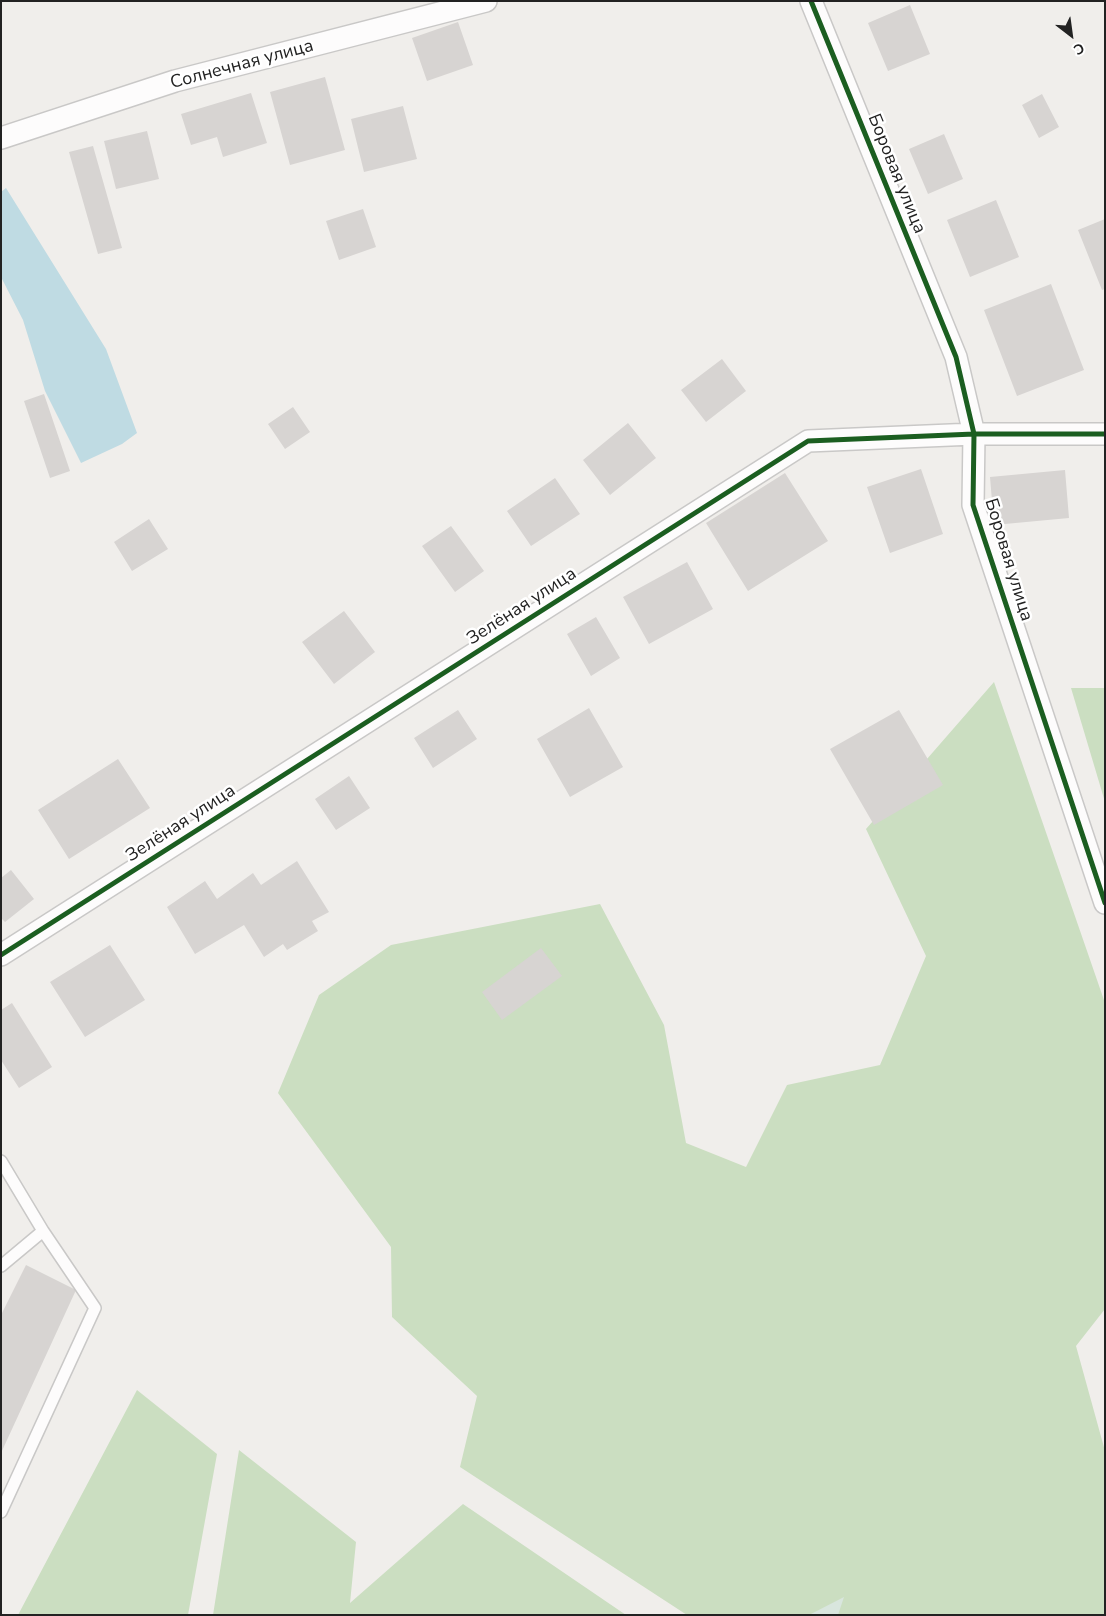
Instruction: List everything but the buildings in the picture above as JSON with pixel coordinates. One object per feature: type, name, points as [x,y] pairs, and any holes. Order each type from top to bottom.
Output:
[{"type":"street","name":"Солнечная улица","points":[[1,138],[175,81],[486,1]]},
{"type":"street","name":"Боровая улица","points":[[811,1],[956,357],[974,434],[973,505],[1105,904]]},
{"type":"street","name":"Зелёная улица","points":[[1,955],[808,441],[974,434],[1105,434]]},
{"type":"lane","points":[[1,1160],[43,1231],[95,1308],[1,1512]]},
{"type":"lane","points":[[1,1266],[43,1231]]},
{"type":"green space","points":[[994,682],[1105,1003],[1105,1309],[1076,1346],[1105,1451],[1105,1615],[687,1615],[460,1467],[477,1396],[392,1317],[391,1247],[278,1093],[319,995],[391,945],[600,904],[664,1025],[686,1143],[746,1167],[787,1085],[880,1065],[926,956],[866,829]]},
{"type":"green space","points":[[1071,688],[1105,688],[1105,802]]},
{"type":"green space","points":[[137,1390],[217,1454],[188,1615],[18,1615]]},
{"type":"green space","points":[[239,1450],[356,1542],[350,1603],[463,1504],[626,1615],[213,1615]]},
{"type":"shaded area","points":[[844,1597],[838,1615],[809,1615]]},
{"type":"water","points":[[6,188],[106,349],[137,433],[122,444],[81,463],[45,391],[23,320],[1,277],[1,192]]},
{"type":"cycle path","points":[[811,1],[956,357],[974,434],[973,505],[1105,903]]},
{"type":"cycle path","points":[[1,955],[808,441],[974,434],[1105,434]]}]
